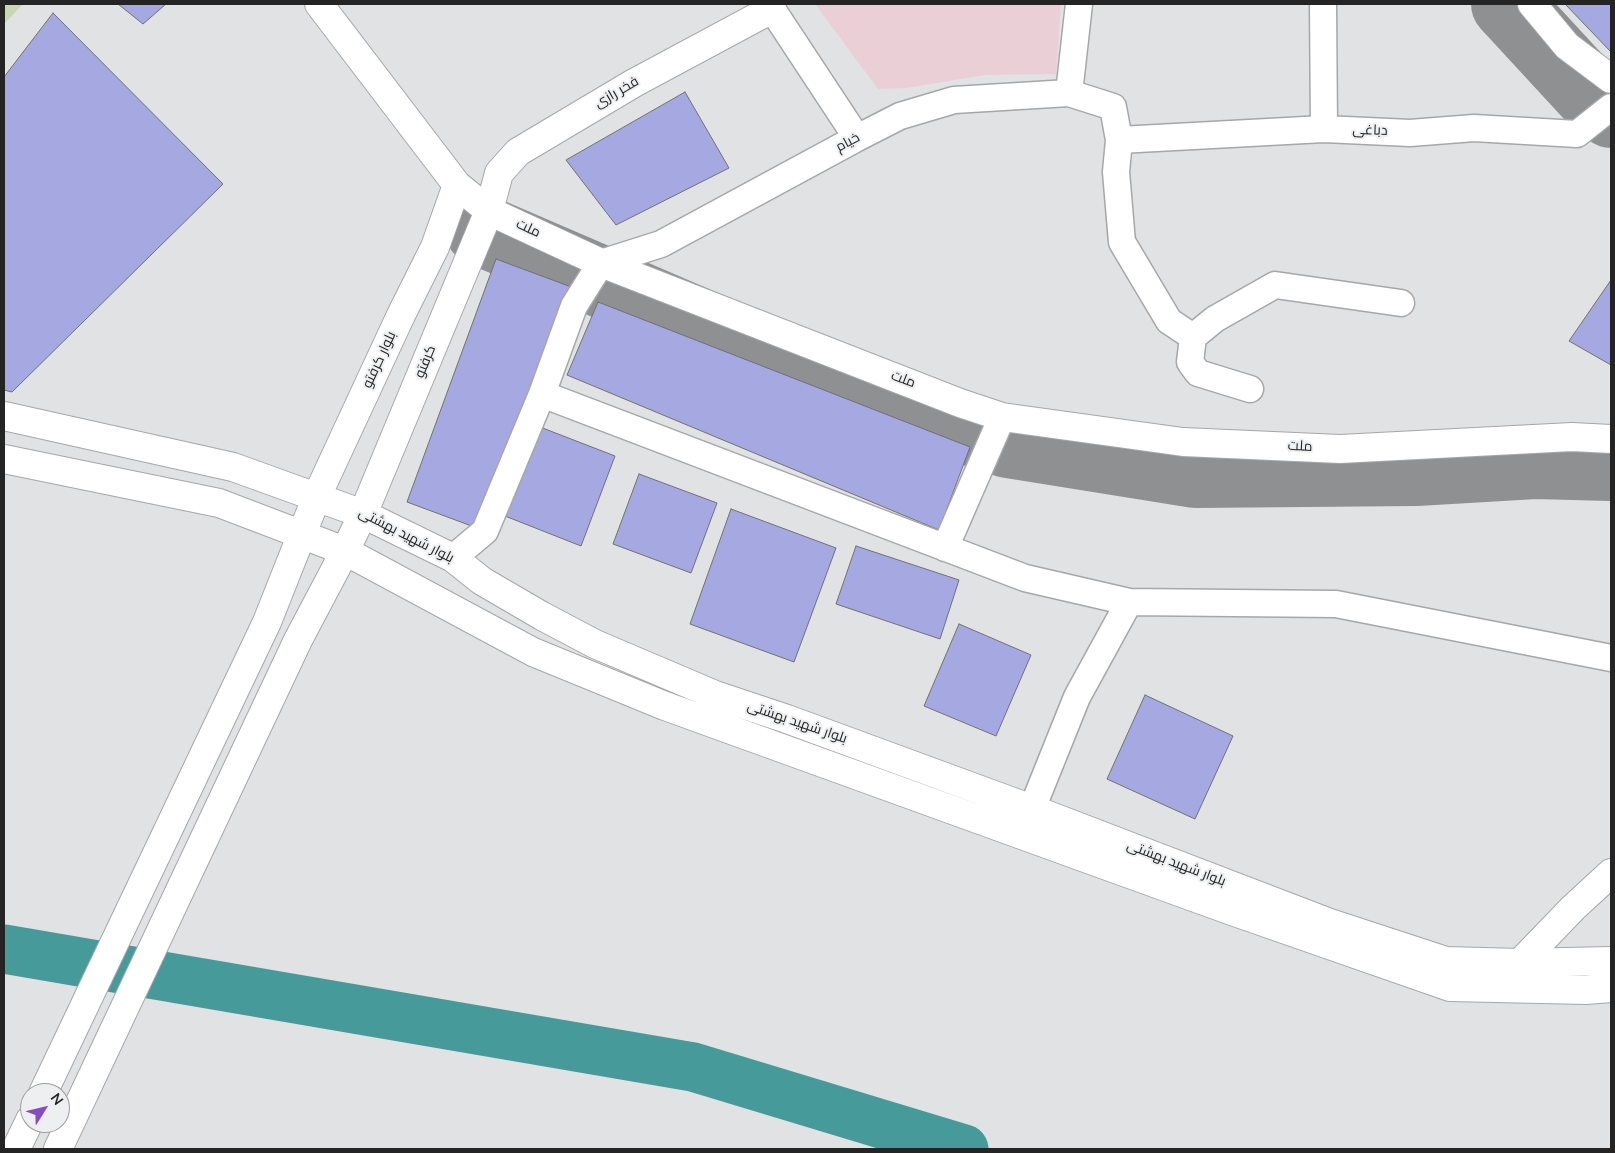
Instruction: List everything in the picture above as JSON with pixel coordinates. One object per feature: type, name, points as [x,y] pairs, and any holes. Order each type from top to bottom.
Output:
[{"type":"main road","name":"ملت","points":[[319,4],[457,185],[489,211],[601,263],[1002,417],[1183,442],[1340,449],[1572,437],[1611,440]]},
{"type":"main road","points":[[1532,4],[1568,46],[1611,79]]},
{"type":"main road","name":"فخر رازی","points":[[489,211],[499,174],[518,152],[634,82],[772,6]]},
{"type":"main road","name":"بلوار کرفتو","points":[[48,1083],[267,622],[317,496],[434,247],[457,185]]},
{"type":"main road","name":"کرفتو","points":[[58,1149],[298,640],[363,514],[489,211]]},
{"type":"main road","name":"بلوار شهید بهشتی","points":[[4,416],[233,467],[317,496],[363,514],[453,558],[482,581],[595,644],[715,695],[787,719],[1032,809],[1330,923],[1446,961],[1586,990],[1611,988]]},
{"type":"main road","name":"بلوار شهید بهشتی","points":[[4,458],[219,503],[345,552],[533,652],[664,706],[1228,910],[1450,987],[1611,961]]},
{"type":"main road","points":[[1517,975],[1573,908],[1611,873]]},
{"type":"main road","points":[[16,1149],[24,1133]]},
{"type":"street","points":[[1069,93],[1079,4]]},
{"type":"street","points":[[1323,4],[1324,129]]},
{"type":"street","points":[[772,6],[857,138]]},
{"type":"street","name":"خیام","points":[[601,263],[662,244],[900,116],[954,100],[1069,93],[1113,107],[1119,140]]},
{"type":"street","name":"دباغی","points":[[1119,140],[1324,129],[1410,133],[1474,128],[1577,134],[1611,107]]},
{"type":"street","points":[[1119,140],[1116,172],[1122,242],[1169,321],[1193,337]]},
{"type":"street","points":[[453,558],[485,530],[542,394],[574,306],[601,263]]},
{"type":"street","points":[[1250,389],[1198,372],[1190,362],[1193,337],[1215,319],[1276,285],[1402,303]]},
{"type":"street","points":[[542,394],[1024,578],[1129,602],[1336,604],[1611,658]]},
{"type":"street","points":[[945,548],[1002,417]]},
{"type":"street","points":[[1032,809],[1077,697],[1129,602]]},
{"type":"shaded area","points":[[815,4],[1061,4],[1056,74],[985,75],[906,88],[878,89]]},
{"type":"green space","points":[[4,4],[23,4],[4,24]]},
{"type":"building","points":[[118,4],[166,4],[143,24]]},
{"type":"building","points":[[1565,4],[1611,4],[1611,52]]},
{"type":"building","points":[[53,13],[223,184],[12,392],[4,390],[4,77]]},
{"type":"building","points":[[685,92],[729,168],[616,225],[566,160]]},
{"type":"building","points":[[496,259],[574,288],[485,531],[407,502]]},
{"type":"building","points":[[1611,280],[1611,365],[1569,341]]},
{"type":"building","points":[[598,302],[970,447],[939,530],[567,375]]},
{"type":"building","points":[[540,427],[615,456],[581,546],[505,516]]},
{"type":"building","points":[[639,474],[717,503],[691,573],[613,544]]},
{"type":"building","points":[[731,509],[836,548],[794,662],[690,624]]},
{"type":"building","points":[[856,546],[959,580],[940,639],[836,604]]},
{"type":"building","points":[[959,624],[1031,655],[996,736],[924,706]]},
{"type":"building","points":[[1145,695],[1233,736],[1195,819],[1107,779]]},
{"type":"waterway","points":[[4,949],[693,1067],[964,1149]]},
{"type":"taxiway","points":[[1507,4],[1590,94],[1611,112]]},
{"type":"taxiway","points":[[481,230],[832,381],[1008,442],[1195,472],[1416,470],[1535,463],[1611,465]]}]
